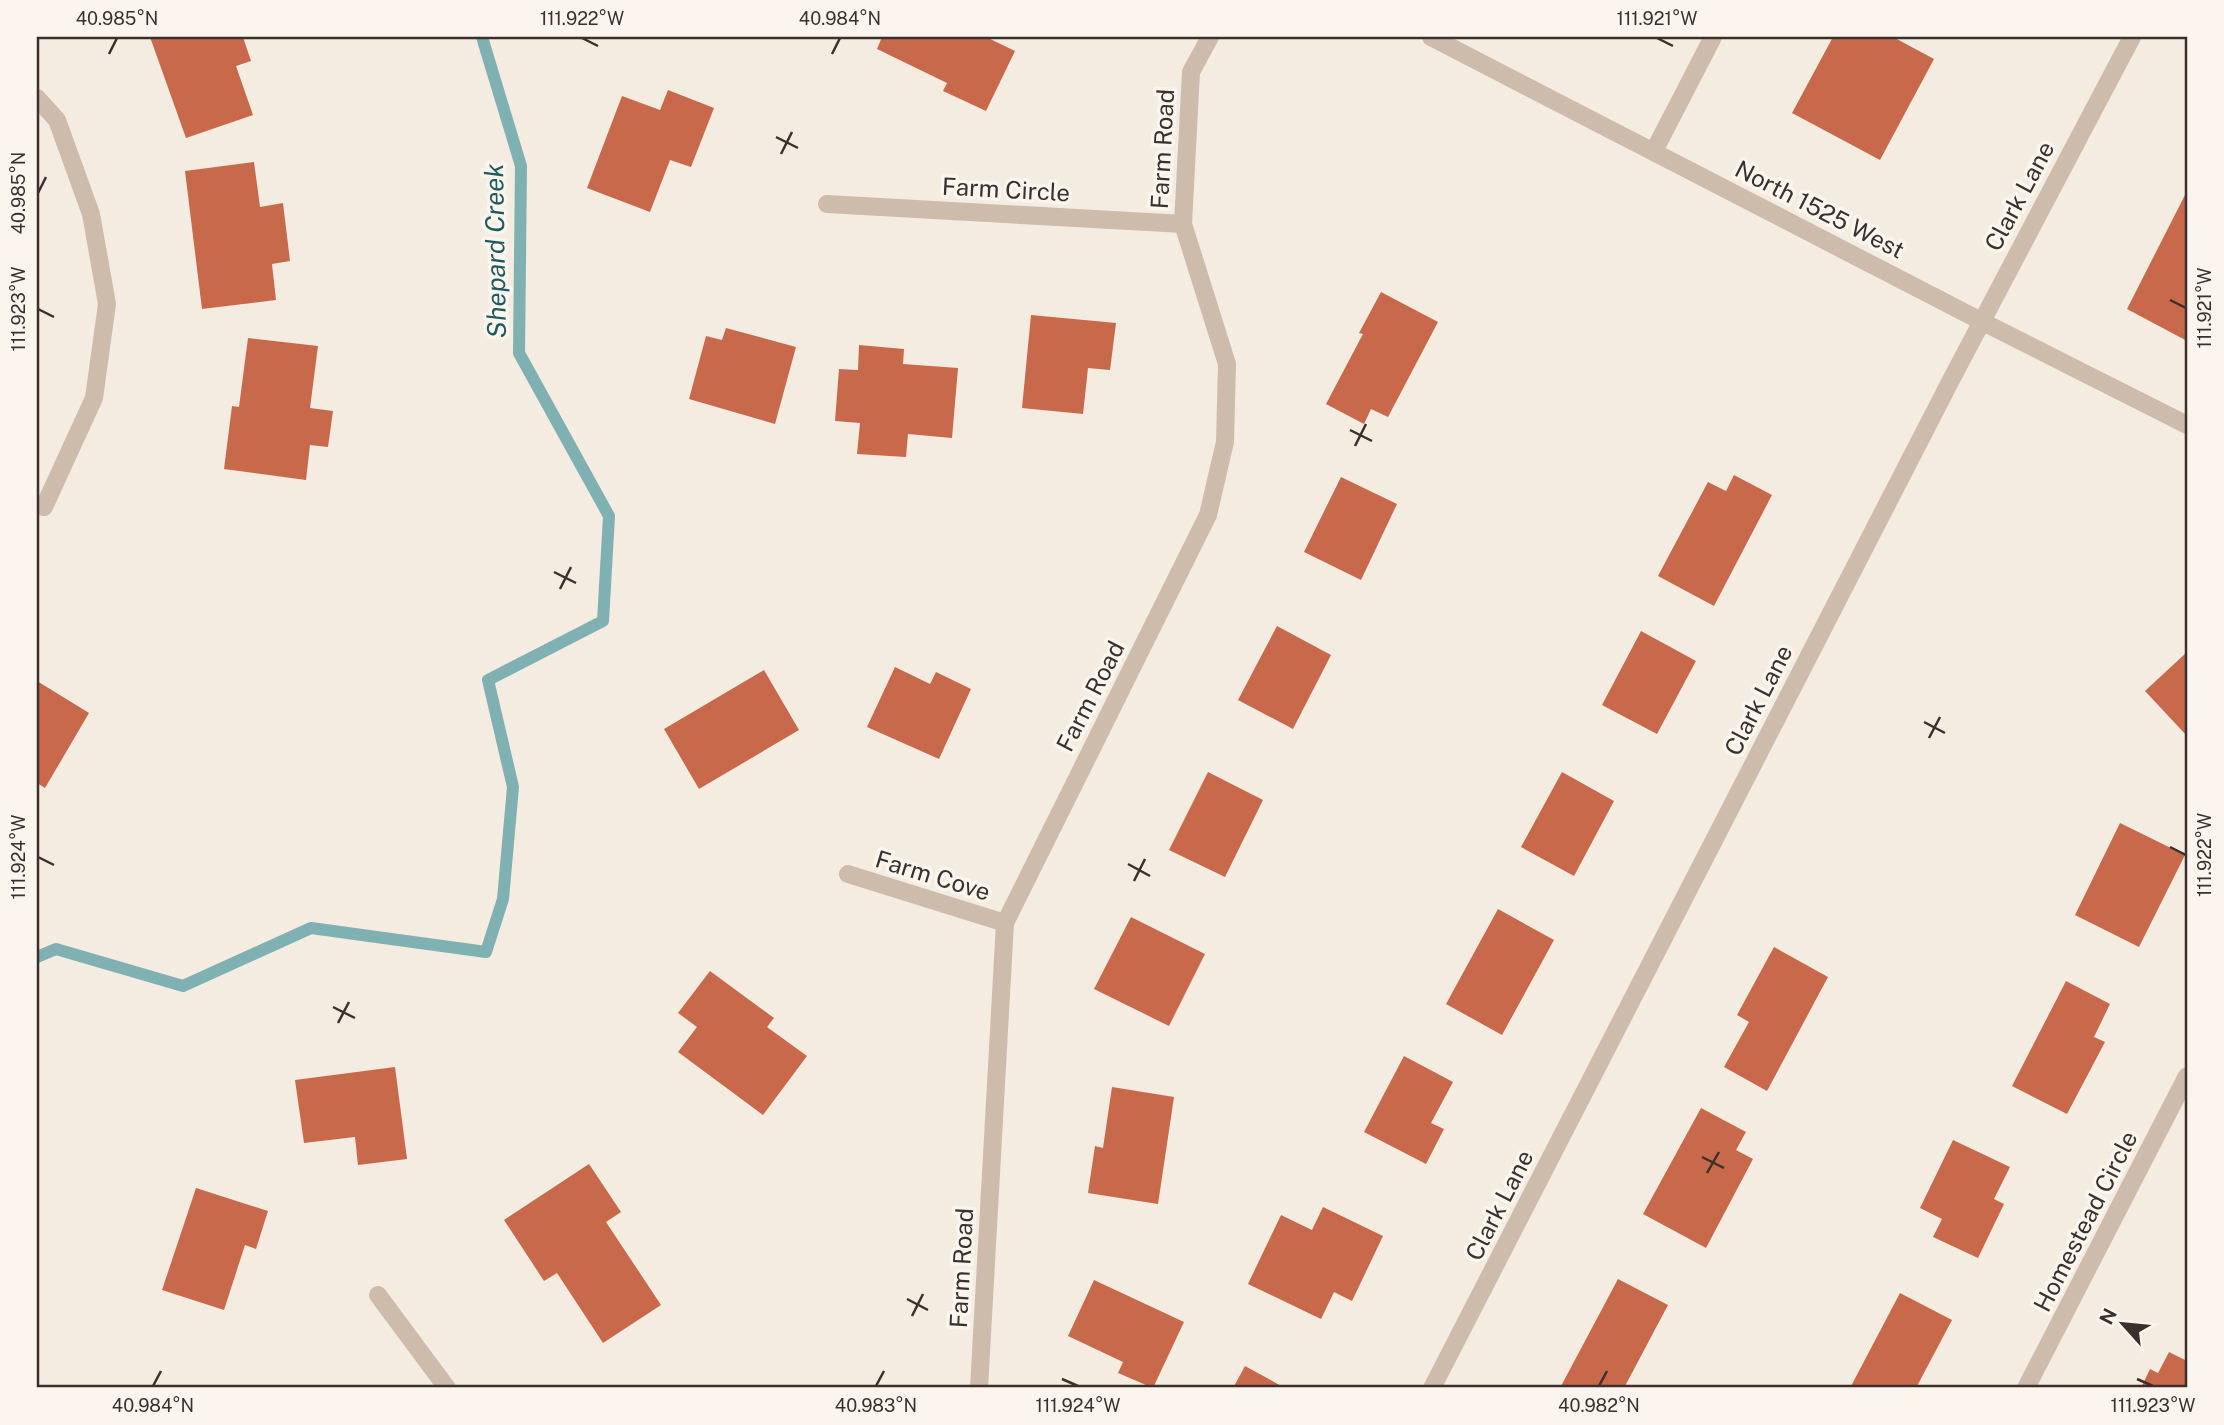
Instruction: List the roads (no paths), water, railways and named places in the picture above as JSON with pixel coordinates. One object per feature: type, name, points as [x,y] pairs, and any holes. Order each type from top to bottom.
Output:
[{"type":"street","name":"Farm Road","points":[[979,1388],[1005,923],[1208,516],[1225,442],[1227,363],[1183,224],[1191,72],[1210,37]]},
{"type":"street","name":"North 1525 West","points":[[1431,37],[2187,425]]},
{"type":"street","points":[[1654,151],[1713,37]]},
{"type":"street","name":"Clark Lane","points":[[1432,1388],[1981,321],[2132,37]]},
{"type":"street","points":[[37,98],[57,120],[91,214],[107,304],[94,398],[44,508]]},
{"type":"street","name":"Farm Circle","points":[[827,204],[1183,224]]},
{"type":"street","name":"Farm Cove","points":[[848,874],[1005,923]]},
{"type":"street","name":"Homestead Circle","points":[[2026,1388],[2187,1076]]},
{"type":"street","points":[[377,1295],[447,1388]]},
{"type":"waterway","name":"Shepard Creek","points":[[37,957],[56,949],[183,986],[311,928],[486,952],[503,899],[513,787],[488,680],[603,621],[609,516],[519,353],[521,166],[482,37]]}]
